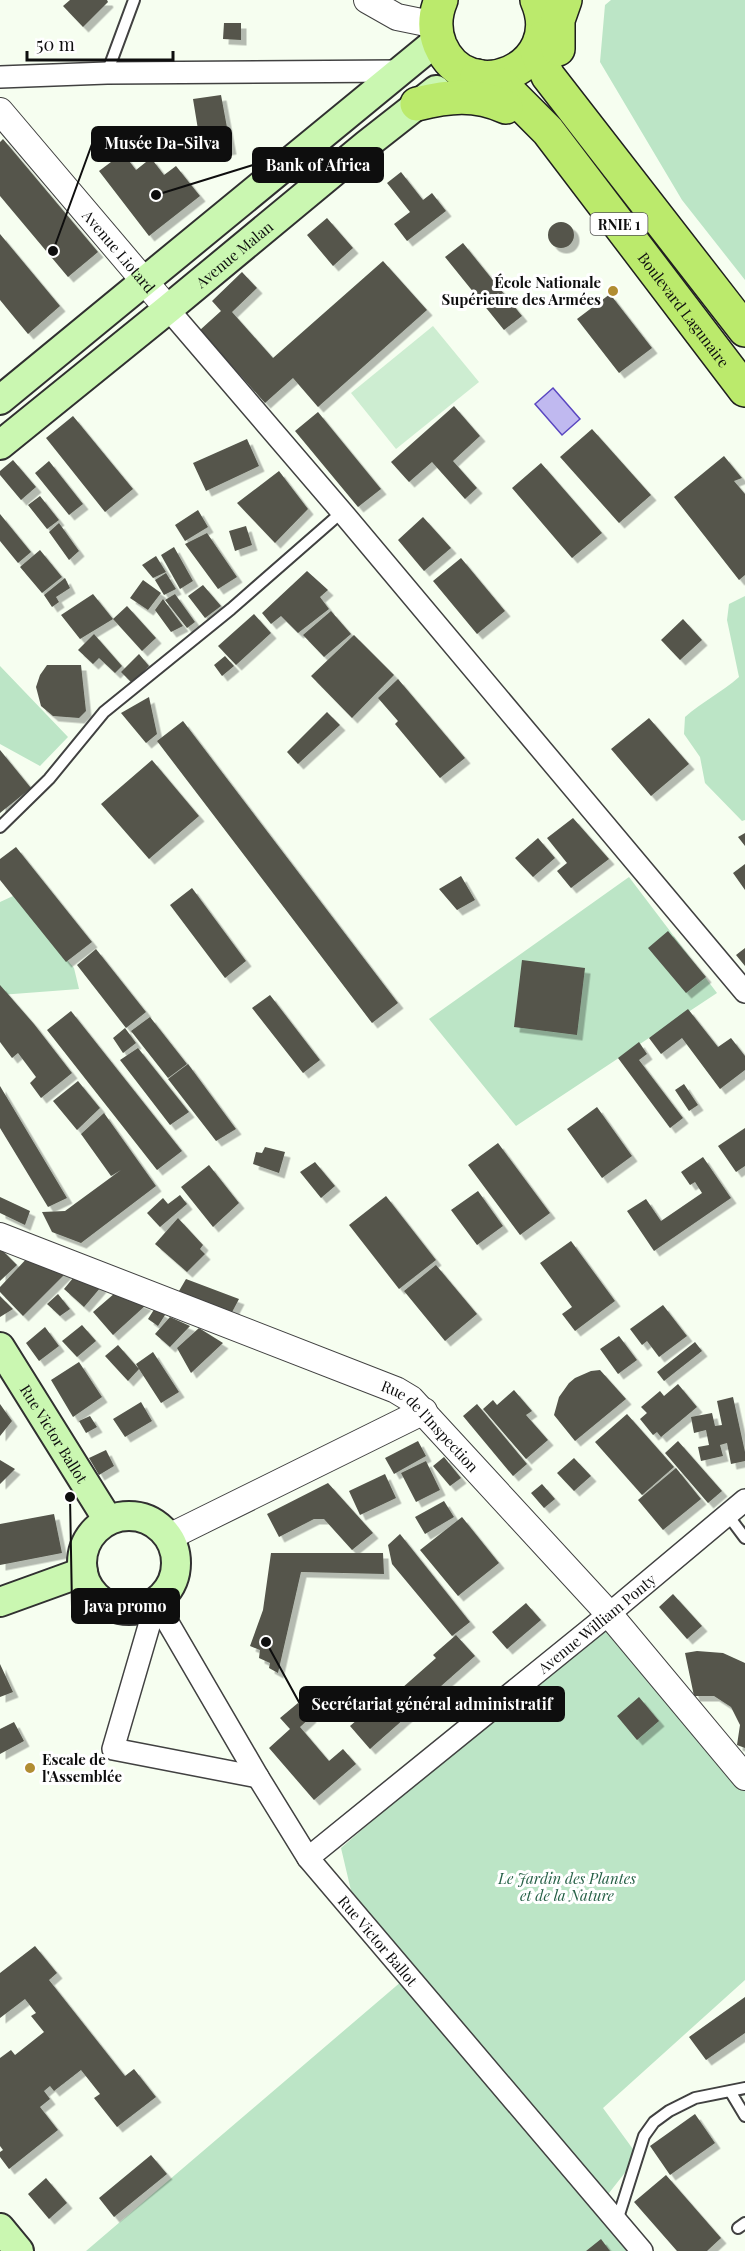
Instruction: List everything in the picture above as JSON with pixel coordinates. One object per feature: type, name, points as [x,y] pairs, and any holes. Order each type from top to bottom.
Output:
[{"type":"highway","name":"RNIE 1","points":[[546,12],[537,52],[549,76],[745,330]]},
{"type":"highway","points":[[475,75],[498,77],[519,69],[534,53],[546,12],[558,20],[558,60],[562,81],[574,108]]},
{"type":"highway","name":"RNIE 1","points":[[438,22],[444,52],[452,62],[475,75]]},
{"type":"highway","name":"Boulevard Lagunaire","points":[[475,75],[503,86],[548,131],[745,390]]},
{"type":"highway","points":[[417,104],[448,97],[480,98],[515,111],[531,123],[548,131]]},
{"type":"main road","points":[[0,400],[401,71],[438,22]]},
{"type":"main road","name":"Avenue Malan","points":[[0,445],[417,104],[463,74],[475,75]]},
{"type":"main road","points":[[255,192],[277,219]]},
{"type":"main road","name":"Rue Victor Ballot","points":[[0,1347],[108,1520]]},
{"type":"main road","points":[[128,1515],[142,1517],[160,1527],[169,1538],[175,1552],[175,1576],[168,1591],[156,1602],[134,1610],[112,1607],[93,1593],[82,1572],[82,1557],[86,1542],[95,1529],[108,1520],[128,1515]]},
{"type":"main road","points":[[0,1602],[82,1572]]},
{"type":"main road","points":[[0,2228],[19,2251]]},
{"type":"street","points":[[367,0],[397,18],[438,22]]},
{"type":"street","points":[[0,77],[107,73],[401,71]]},
{"type":"street","name":"Avenue Liotard","points":[[0,111],[168,309]]},
{"type":"street","points":[[168,309],[342,512],[745,992]]},
{"type":"street","name":"Rue de l'Inspection","points":[[0,1236],[396,1390],[411,1399],[609,1614],[745,1777]]},
{"type":"street","points":[[169,1538],[424,1412]]},
{"type":"street","name":"Avenue William Ponty","points":[[308,1858],[609,1614],[745,1500]]},
{"type":"street","points":[[156,1602],[113,1749],[258,1777]]},
{"type":"street","name":"Rue Victor Ballot","points":[[156,1602],[308,1858],[642,2251]]},
{"type":"lane","points":[[107,73],[134,0]]},
{"type":"lane","points":[[0,827],[49,779],[104,712],[231,609],[342,512]]},
{"type":"lane","points":[[727,1514],[745,1538]]},
{"type":"lane","points":[[617,2222],[644,2136],[654,2122],[669,2111],[695,2098],[745,2088]]},
{"type":"lane","points":[[730,2091],[745,2116]]},
{"type":"green space","points":[[611,0],[745,0],[745,280],[682,200],[600,62],[605,5]]},
{"type":"green space","points":[[433,326],[479,382],[396,449],[351,393]]},
{"type":"green space","points":[[745,596],[745,820],[742,821],[705,783],[700,757],[684,734],[685,717],[739,677],[727,620],[729,604]]},
{"type":"green space","points":[[0,666],[68,737],[40,766],[0,744]]},
{"type":"green space","points":[[629,877],[717,993],[516,1126],[429,1019]]},
{"type":"green space","points":[[13,896],[74,968],[79,989],[0,995],[0,902]]},
{"type":"green space","name":"Le Jardin des Plantes et de la Nature","points":[[609,1614],[745,1777],[745,1980],[603,2108],[638,2156],[602,2202],[357,1916],[341,1848]]},
{"type":"green space","points":[[402,1981],[629,2251],[86,2251]]},
{"type":"shaded area","points":[[553,388],[580,419],[562,435],[535,404]]},
{"type":"building","points":[[70,0],[107,0],[108,2],[83,27],[63,6]]},
{"type":"building","points":[[224,23],[241,23],[241,40],[223,39]]},
{"type":"building","points":[[221,95],[231,149],[202,154],[193,99]]},
{"type":"building","points":[[3,139],[98,252],[68,277],[0,196],[0,142]]},
{"type":"building","points":[[123,153],[136,170],[151,158],[164,175],[176,166],[200,196],[149,236],[99,171]]},
{"type":"building","points":[[401,172],[423,200],[432,193],[446,211],[407,241],[394,224],[410,212],[387,183]]},
{"type":"building","points":[[327,218],[353,248],[333,266],[307,235]]},
{"type":"building","points":[[561,222],[570,226],[574,235],[570,244],[561,248],[552,244],[548,235],[552,226]]},
{"type":"building","points":[[0,234],[60,306],[28,334],[0,300]]},
{"type":"building","points":[[463,243],[522,316],[504,330],[445,257]]},
{"type":"building","points":[[383,261],[427,310],[318,407],[293,378],[265,403],[200,330],[221,311],[212,301],[242,272],[257,288],[232,312],[273,358]]},
{"type":"building","points":[[610,294],[652,348],[619,373],[577,319]]},
{"type":"building","points":[[454,406],[480,436],[453,461],[477,488],[465,499],[432,462],[409,482],[391,462]]},
{"type":"building","points":[[318,412],[381,489],[358,507],[295,431]]},
{"type":"building","points":[[73,416],[133,489],[105,512],[46,438]]},
{"type":"building","points":[[592,429],[651,495],[619,523],[560,457]]},
{"type":"building","points":[[247,439],[259,466],[206,491],[193,463]]},
{"type":"building","points":[[724,456],[742,478],[734,481],[745,494],[745,575],[739,580],[674,497]]},
{"type":"building","points":[[13,460],[36,487],[21,500],[0,475],[0,471]]},
{"type":"building","points":[[49,461],[83,504],[69,515],[35,473]]},
{"type":"building","points":[[541,463],[602,533],[572,558],[512,488]]},
{"type":"building","points":[[279,471],[308,509],[275,543],[237,503]]},
{"type":"building","points":[[40,496],[59,520],[47,529],[28,505]]},
{"type":"building","points":[[198,510],[208,527],[185,541],[175,525]]},
{"type":"building","points":[[0,514],[31,552],[18,563],[0,541]]},
{"type":"building","points":[[423,517],[451,548],[424,571],[398,540]]},
{"type":"building","points":[[59,523],[79,551],[69,560],[49,532]]},
{"type":"building","points":[[246,526],[252,545],[235,551],[229,531]]},
{"type":"building","points":[[207,533],[237,577],[218,589],[185,544]]},
{"type":"building","points":[[174,547],[193,581],[180,589],[161,555]]},
{"type":"building","points":[[40,550],[62,577],[42,593],[20,567]]},
{"type":"building","points":[[156,556],[166,572],[153,578],[142,565]]},
{"type":"building","points":[[461,558],[505,611],[477,634],[433,581]]},
{"type":"building","points":[[307,571],[328,590],[320,597],[329,609],[298,633],[281,616],[271,624],[262,613]]},
{"type":"building","points":[[166,573],[176,589],[164,595],[155,580]]},
{"type":"building","points":[[65,578],[70,588],[56,597],[59,602],[52,607],[44,595]]},
{"type":"building","points":[[143,580],[161,593],[148,610],[130,598]]},
{"type":"building","points":[[203,585],[221,606],[205,618],[188,596]]},
{"type":"building","points":[[93,594],[113,619],[80,639],[61,615]]},
{"type":"building","points":[[175,594],[195,622],[187,628],[165,600]]},
{"type":"building","points":[[163,599],[183,626],[171,632],[155,610]]},
{"type":"building","points":[[127,606],[156,638],[142,651],[113,619]]},
{"type":"building","points":[[331,611],[351,634],[324,657],[303,635]]},
{"type":"building","points":[[254,614],[271,633],[236,665],[218,646]]},
{"type":"building","points":[[683,619],[702,640],[680,660],[661,640]]},
{"type":"building","points":[[94,634],[122,666],[115,673],[99,658],[93,664],[78,650]]},
{"type":"building","points":[[354,635],[394,675],[352,718],[311,676]]},
{"type":"building","points":[[139,654],[149,666],[132,683],[121,672]]},
{"type":"building","points":[[225,656],[234,666],[222,676],[214,665]]},
{"type":"building","points":[[47,665],[81,665],[86,711],[79,718],[53,716],[41,706],[36,687]]},
{"type":"building","points":[[398,679],[465,758],[440,778],[395,724],[398,721],[378,698]]},
{"type":"building","points":[[149,697],[157,734],[146,743],[121,713]]},
{"type":"building","points":[[327,712],[340,725],[298,764],[287,752]]},
{"type":"building","points":[[649,718],[689,764],[651,796],[611,749]]},
{"type":"building","points":[[183,721],[398,1003],[372,1023],[157,741]]},
{"type":"building","points":[[0,750],[31,788],[0,813]]},
{"type":"building","points":[[152,760],[199,816],[149,859],[101,804]]},
{"type":"building","points":[[573,818],[609,859],[571,888],[557,871],[567,863],[547,838]]},
{"type":"building","points":[[745,833],[745,846],[738,837]]},
{"type":"building","points":[[538,838],[555,858],[533,877],[515,858]]},
{"type":"building","points":[[16,847],[92,942],[66,962],[0,880],[0,859]]},
{"type":"building","points":[[745,864],[745,890],[733,873]]},
{"type":"building","points":[[461,876],[475,900],[457,910],[439,889]]},
{"type":"building","points":[[192,888],[246,961],[225,978],[170,905]]},
{"type":"building","points":[[668,931],[706,977],[686,993],[648,948]]},
{"type":"building","points":[[745,948],[745,966],[736,955]]},
{"type":"building","points":[[96,949],[146,1012],[126,1028],[77,965]]},
{"type":"building","points":[[522,960],[585,968],[577,1035],[514,1027]]},
{"type":"building","points":[[0,985],[72,1073],[41,1098],[30,1083],[36,1077],[18,1053],[12,1058],[0,1042]]},
{"type":"building","points":[[270,995],[320,1060],[303,1073],[252,1008]]},
{"type":"building","points":[[688,1009],[718,1047],[731,1038],[745,1056],[745,1070],[720,1089],[682,1038],[661,1054],[649,1038]]},
{"type":"building","points":[[71,1011],[182,1151],[157,1170],[47,1030]]},
{"type":"building","points":[[150,1017],[187,1064],[168,1078],[131,1031]]},
{"type":"building","points":[[125,1028],[136,1043],[123,1053],[113,1038]]},
{"type":"building","points":[[639,1042],[647,1054],[639,1060],[683,1118],[670,1128],[618,1058]]},
{"type":"building","points":[[138,1048],[189,1112],[170,1125],[120,1060]]},
{"type":"building","points":[[188,1064],[236,1129],[216,1141],[168,1079]]},
{"type":"building","points":[[78,1081],[100,1108],[77,1130],[53,1101]]},
{"type":"building","points":[[684,1084],[698,1105],[689,1111],[675,1090]]},
{"type":"building","points":[[0,1086],[67,1198],[48,1207],[0,1128]]},
{"type":"building","points":[[597,1107],[632,1156],[602,1178],[567,1129]]},
{"type":"building","points":[[104,1113],[156,1186],[81,1243],[52,1232],[42,1212],[65,1211],[121,1170],[111,1176],[81,1134]]},
{"type":"building","points":[[745,1128],[745,1166],[736,1172],[718,1146]]},
{"type":"building","points":[[498,1143],[550,1213],[520,1235],[468,1165]]},
{"type":"building","points":[[265,1147],[285,1152],[279,1173],[253,1164],[256,1152],[262,1153]]},
{"type":"building","points":[[703,1157],[731,1198],[654,1251],[627,1211],[646,1199],[661,1221],[702,1193],[695,1182],[690,1185],[681,1172]]},
{"type":"building","points":[[315,1162],[335,1186],[321,1198],[300,1172]]},
{"type":"building","points":[[209,1165],[239,1203],[213,1227],[181,1187]]},
{"type":"building","points":[[478,1191],[503,1226],[477,1245],[451,1210]]},
{"type":"building","points":[[180,1195],[187,1204],[160,1227],[147,1213],[163,1198],[168,1204]]},
{"type":"building","points":[[386,1196],[436,1260],[399,1289],[349,1225]]},
{"type":"building","points":[[0,1197],[30,1211],[25,1225],[0,1213]]},
{"type":"building","points":[[178,1218],[203,1245],[200,1249],[205,1254],[187,1272],[155,1244]]},
{"type":"building","points":[[571,1241],[615,1301],[575,1331],[562,1314],[572,1307],[540,1263]]},
{"type":"building","points":[[0,1248],[17,1265],[0,1281]]},
{"type":"building","points":[[30,1255],[68,1271],[23,1316],[0,1292],[0,1287]]},
{"type":"building","points":[[436,1265],[477,1314],[445,1341],[404,1291]]},
{"type":"building","points":[[78,1272],[101,1287],[84,1307],[64,1289]]},
{"type":"building","points":[[186,1279],[239,1299],[231,1314],[179,1291]]},
{"type":"building","points":[[115,1293],[146,1305],[113,1335],[93,1312]]},
{"type":"building","points":[[58,1294],[70,1309],[60,1316],[47,1304]]},
{"type":"building","points":[[0,1296],[13,1309],[0,1317]]},
{"type":"building","points":[[663,1305],[687,1336],[659,1357],[647,1341],[642,1345],[630,1329]]},
{"type":"building","points":[[155,1308],[165,1315],[158,1326],[148,1319]]},
{"type":"building","points":[[170,1317],[190,1326],[170,1347],[155,1334]]},
{"type":"building","points":[[82,1325],[96,1341],[77,1357],[62,1341]]},
{"type":"building","points":[[45,1327],[59,1346],[39,1361],[26,1343]]},
{"type":"building","points":[[199,1328],[223,1343],[191,1373],[177,1348]]},
{"type":"building","points":[[619,1336],[637,1360],[618,1374],[600,1349]]},
{"type":"building","points":[[695,1342],[702,1351],[664,1381],[657,1372]]},
{"type":"building","points":[[118,1345],[139,1369],[128,1381],[105,1356]]},
{"type":"building","points":[[153,1352],[179,1392],[161,1403],[136,1364]]},
{"type":"building","points":[[79,1362],[102,1397],[73,1417],[51,1380]]},
{"type":"building","points":[[600,1370],[626,1399],[575,1441],[554,1415],[559,1397],[575,1378]]},
{"type":"building","points":[[678,1384],[697,1407],[661,1437],[657,1432],[653,1435],[640,1419],[647,1413],[641,1407],[660,1391],[664,1396]]},
{"type":"building","points":[[514,1390],[532,1411],[526,1415],[548,1440],[526,1459],[483,1409],[493,1400],[497,1405]]},
{"type":"building","points":[[733,1397],[745,1461],[731,1464],[727,1443],[720,1445],[723,1456],[701,1461],[698,1447],[709,1445],[706,1430],[694,1433],[691,1417],[712,1413],[715,1426],[722,1425],[717,1401]]},
{"type":"building","points":[[141,1402],[152,1421],[125,1437],[113,1419]]},
{"type":"building","points":[[0,1404],[12,1421],[0,1436]]},
{"type":"building","points":[[477,1404],[527,1464],[513,1476],[463,1416]]},
{"type":"building","points":[[627,1414],[674,1467],[642,1495],[595,1442]]},
{"type":"building","points":[[90,1416],[97,1427],[86,1433],[79,1421]]},
{"type":"building","points":[[418,1441],[426,1456],[394,1474],[385,1458]]},
{"type":"building","points":[[678,1441],[722,1491],[708,1503],[665,1453]]},
{"type":"building","points":[[106,1450],[114,1466],[99,1475],[89,1458]]},
{"type":"building","points":[[444,1457],[461,1478],[450,1486],[433,1466]]},
{"type":"building","points":[[574,1458],[591,1476],[574,1491],[557,1473]]},
{"type":"building","points":[[0,1460],[15,1469],[0,1484]]},
{"type":"building","points":[[426,1461],[440,1490],[416,1502],[401,1473]]},
{"type":"building","points":[[676,1468],[701,1499],[663,1530],[638,1500]]},
{"type":"building","points":[[385,1474],[396,1498],[360,1515],[349,1491]]},
{"type":"building","points":[[328,1483],[373,1533],[352,1550],[324,1519],[314,1519],[279,1537],[267,1514]]},
{"type":"building","points":[[542,1484],[555,1499],[544,1508],[531,1493]]},
{"type":"building","points":[[444,1501],[454,1517],[425,1534],[415,1517]]},
{"type":"building","points":[[54,1514],[62,1553],[0,1565],[0,1524]]},
{"type":"building","points":[[462,1517],[499,1563],[458,1596],[420,1550]]},
{"type":"building","points":[[400,1534],[470,1622],[452,1636],[392,1564],[388,1545]]},
{"type":"building","points":[[271,1553],[383,1553],[384,1574],[301,1572],[278,1673],[269,1668],[270,1663],[259,1658],[260,1650],[250,1646],[263,1610]]},
{"type":"building","points":[[673,1594],[702,1626],[687,1639],[659,1607]]},
{"type":"building","points":[[526,1603],[541,1620],[507,1649],[492,1632]]},
{"type":"building","points":[[456,1635],[475,1656],[370,1749],[350,1726],[372,1707],[376,1711],[436,1658],[433,1655]]},
{"type":"building","points":[[697,1651],[723,1653],[745,1663],[745,1748],[737,1745],[740,1725],[731,1707],[714,1696],[694,1696],[685,1653]]},
{"type":"building","points":[[0,1664],[13,1692],[0,1697]]},
{"type":"building","points":[[639,1697],[659,1721],[637,1740],[617,1716]]},
{"type":"building","points":[[298,1703],[311,1717],[300,1727],[329,1761],[343,1749],[356,1764],[314,1800],[269,1748],[290,1729],[280,1718]]},
{"type":"building","points":[[14,1722],[24,1741],[0,1754],[0,1729]]},
{"type":"building","points":[[35,1946],[57,1973],[49,1980],[125,2076],[134,2069],[156,2097],[117,2127],[94,2098],[100,2094],[81,2070],[54,2091],[50,2086],[44,2091],[50,2099],[40,2107],[58,2130],[9,2169],[0,2157],[0,2152],[3,2150],[0,2146],[0,2058],[11,2050],[15,2055],[44,2032],[31,2016],[36,2013],[25,1999],[0,2018],[0,1973]]},
{"type":"building","points":[[745,1997],[745,2033],[706,2060],[689,2037]]},
{"type":"building","points":[[695,2114],[715,2143],[670,2175],[650,2146]]},
{"type":"building","points":[[151,2155],[167,2174],[114,2217],[99,2198]]},
{"type":"building","points":[[666,2175],[721,2238],[707,2251],[677,2251],[634,2202]]},
{"type":"building","points":[[46,2178],[67,2203],[49,2219],[28,2194]]},
{"type":"building","points":[[601,2239],[610,2251],[586,2251]]},
{"type":"place","name":"Bank of Africa","points":[[156,195]]},
{"type":"place","name":"Musée Da-Silva","points":[[53,251]]},
{"type":"place","name":"École Nationale Supérieure des Armées","points":[[613,291]]},
{"type":"place","name":"Java promo","points":[[70,1497]]},
{"type":"place","name":"Secrétariat général administratif","points":[[266,1642]]},
{"type":"place","name":"Escale de l'Assemblée","points":[[30,1768]]}]
